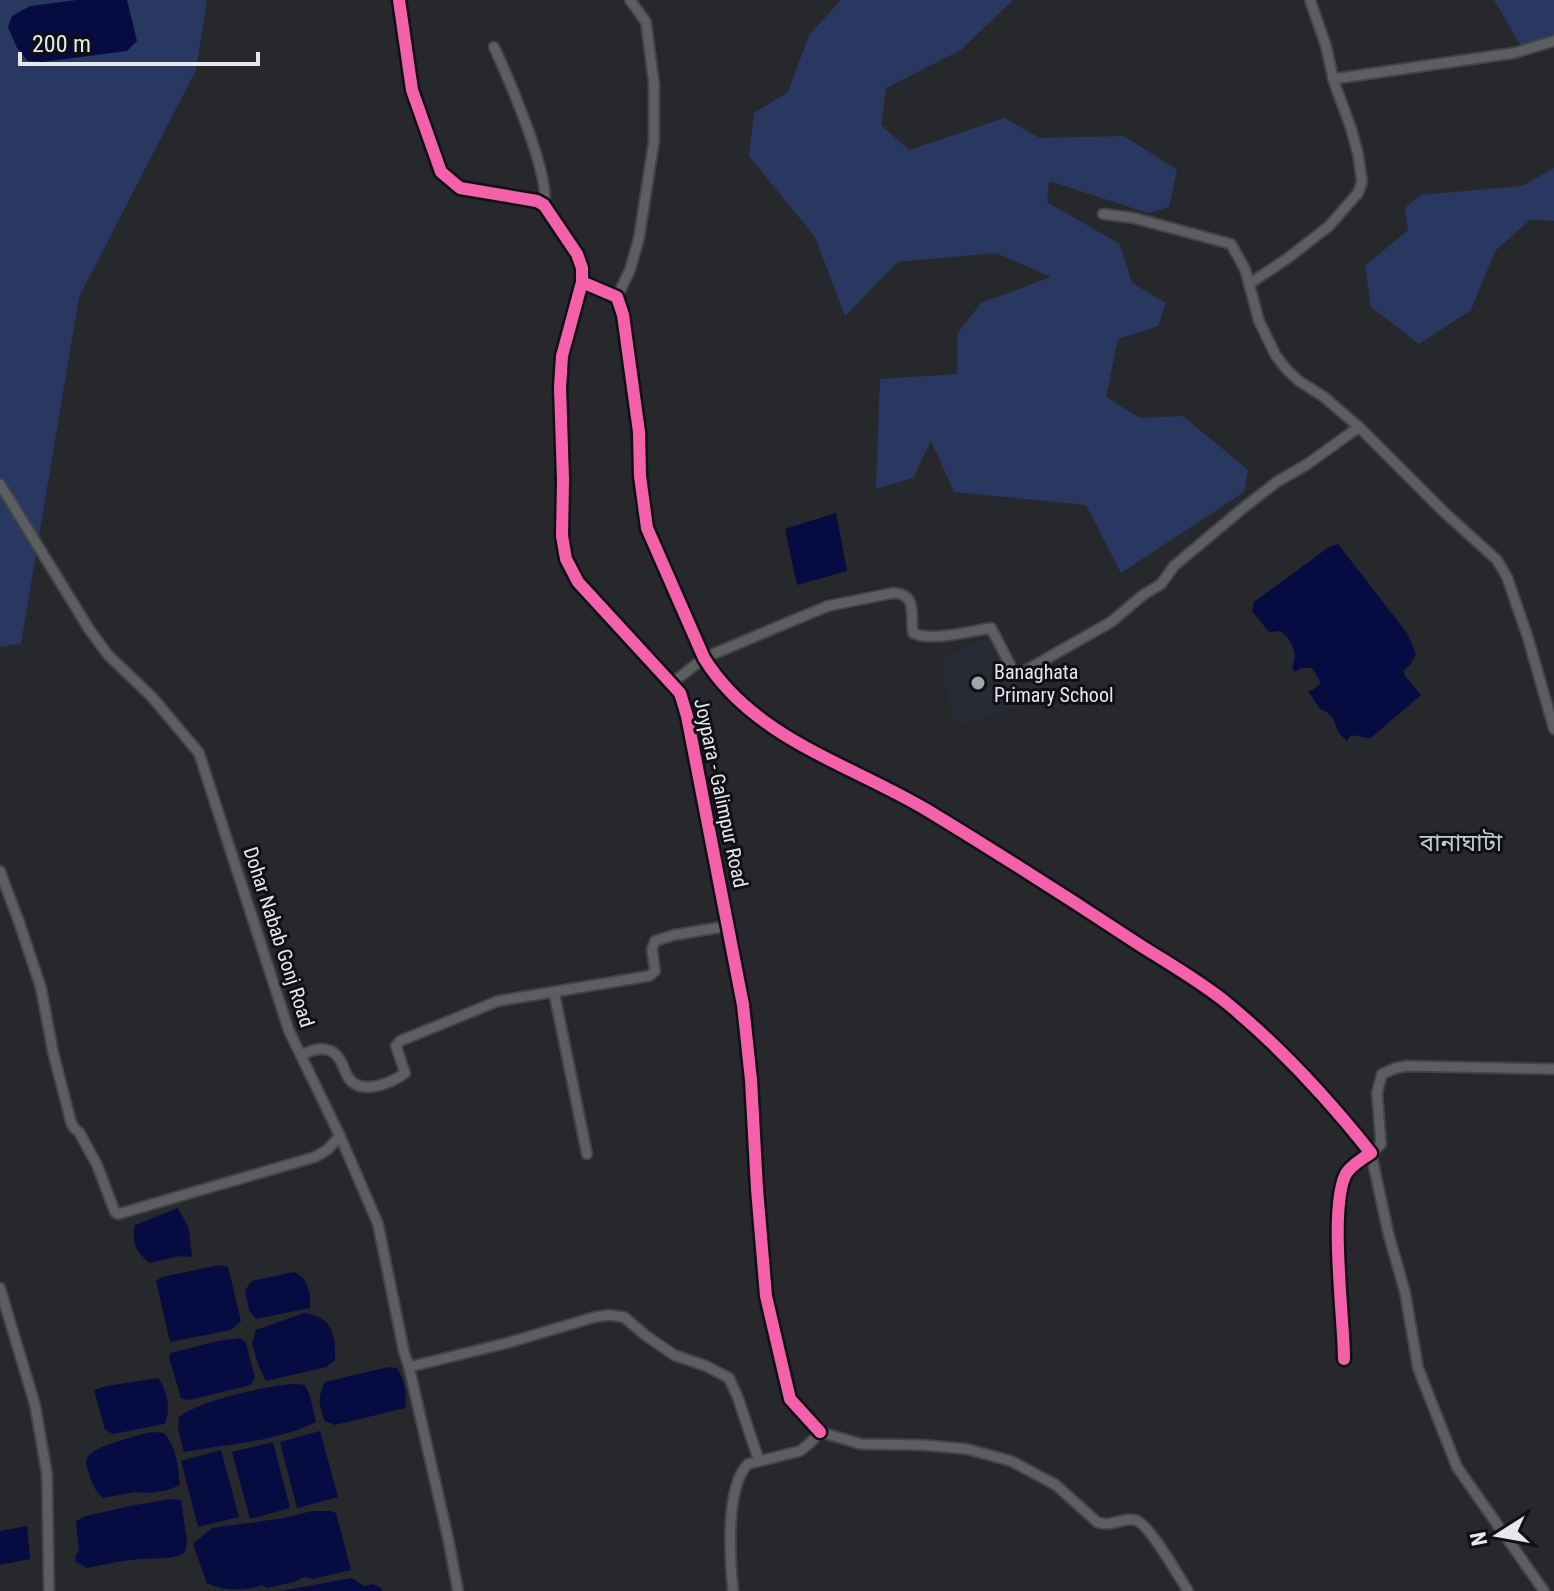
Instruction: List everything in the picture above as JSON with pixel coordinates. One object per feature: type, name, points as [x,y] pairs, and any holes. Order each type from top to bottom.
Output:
[{"type":"street","points":[[399,0],[412,90],[441,172],[460,188],[529,199],[544,205],[577,254],[582,268],[582,282],[617,297]]},
{"type":"street","points":[[630,0],[646,22],[654,84],[654,141],[639,238],[630,270],[617,297],[623,315],[639,432],[640,476],[647,528],[704,658],[713,673],[757,718],[798,744],[903,796],[1023,868],[1227,1003],[1329,1101],[1371,1153],[1405,1292],[1418,1368],[1457,1467],[1544,1591]]},
{"type":"street","points":[[1249,284],[1329,226],[1358,193],[1362,182],[1351,128],[1310,0]]},
{"type":"street","points":[[1333,79],[1514,53],[1554,41]]},
{"type":"street","points":[[494,47],[535,152],[545,191],[544,205]]},
{"type":"street","points":[[1103,214],[1134,218],[1231,244],[1245,269],[1259,321],[1276,356],[1288,371],[1359,427],[1497,560],[1507,577],[1549,696],[1554,729]]},
{"type":"street","name":"Joypara - Galimpur Road","points":[[582,282],[562,356],[560,387],[562,536],[566,559],[578,582],[680,693],[687,716],[743,1005],[766,1296],[790,1399],[820,1432]]},
{"type":"street","points":[[672,683],[704,658],[828,606],[893,593],[908,598],[912,606],[913,633],[917,636],[991,628],[1016,676],[1111,622],[1161,584],[1174,566],[1242,509],[1359,427]]},
{"type":"street","name":"Dohar Nabab Gonj Road","points":[[0,484],[108,655],[152,697],[199,753],[289,1031],[378,1224],[458,1591]]},
{"type":"street","points":[[0,871],[41,988],[71,1122],[97,1165],[115,1212],[118,1214],[315,1157],[340,1136]]},
{"type":"street","points":[[301,1055],[321,1049],[331,1050],[340,1058],[350,1080],[360,1087],[373,1087],[405,1073],[396,1046],[400,1041],[498,1001],[649,976],[655,971],[652,949],[655,941],[728,926]]},
{"type":"street","points":[[554,992],[587,1154]]},
{"type":"street","points":[[1344,1359],[1339,1207],[1344,1178],[1349,1170],[1381,1144],[1377,1093],[1382,1074],[1408,1066],[1554,1069]]},
{"type":"street","points":[[0,1288],[35,1405],[47,1474],[49,1591]]},
{"type":"street","points":[[409,1367],[595,1317],[624,1317],[674,1355],[729,1378],[759,1461]]},
{"type":"street","points":[[733,1591],[729,1550],[734,1496],[743,1469],[748,1464],[800,1451],[820,1432],[861,1444],[967,1449],[1011,1461],[1056,1485],[1103,1525],[1137,1520],[1147,1528],[1188,1591]]},
{"type":"shaded area","points":[[0,0],[207,0],[196,70],[79,297],[21,643],[0,647]]},
{"type":"shaded area","points":[[77,0],[127,0],[137,41],[127,51],[42,62],[28,61],[17,48],[8,27],[12,16],[30,6]]},
{"type":"shaded area","points":[[841,0],[1013,0],[961,50],[886,88],[881,125],[909,150],[1004,118],[1040,138],[1124,136],[1177,170],[1169,207],[1148,213],[1049,181],[1047,202],[1120,244],[1132,283],[1166,303],[1158,326],[1118,339],[1106,397],[1140,418],[1183,416],[1248,470],[1244,492],[1121,573],[1086,505],[954,492],[931,441],[913,478],[876,489],[880,379],[957,374],[957,334],[981,303],[1051,277],[996,253],[898,262],[845,316],[815,237],[749,156],[754,113],[788,92],[809,35]]},
{"type":"shaded area","points":[[1494,0],[1554,0],[1554,41],[1521,46]]},
{"type":"shaded area","points":[[1554,168],[1554,221],[1530,220],[1495,251],[1471,310],[1419,344],[1371,307],[1365,266],[1408,230],[1405,208],[1421,195],[1522,186]]},
{"type":"shaded area","points":[[836,513],[847,571],[797,585],[785,529]]},
{"type":"shaded area","points":[[1338,544],[1407,633],[1416,654],[1404,670],[1405,676],[1421,695],[1372,737],[1350,736],[1347,741],[1338,732],[1333,718],[1320,709],[1308,691],[1321,683],[1312,668],[1301,668],[1295,672],[1292,668],[1293,647],[1288,638],[1280,631],[1269,632],[1252,611],[1254,602],[1329,547]]},
{"type":"shaded area","name":"Banaghata Primary School","points":[[990,636],[1021,706],[955,726],[940,659]]},
{"type":"shaded area","points":[[178,1208],[189,1229],[192,1257],[180,1256],[149,1263],[136,1246],[135,1225]]},
{"type":"shaded area","points":[[219,1265],[228,1267],[241,1321],[231,1330],[170,1342],[156,1281],[162,1277]]},
{"type":"shaded area","points":[[294,1272],[303,1278],[308,1287],[310,1308],[256,1319],[249,1310],[245,1290],[252,1281]]},
{"type":"shaded area","points":[[304,1313],[321,1318],[330,1328],[335,1342],[335,1360],[326,1367],[266,1381],[252,1343],[256,1330]]},
{"type":"shaded area","points":[[240,1338],[246,1343],[255,1378],[251,1385],[189,1400],[181,1398],[169,1357],[171,1353]]},
{"type":"shaded area","points":[[389,1367],[397,1368],[402,1378],[405,1408],[335,1425],[325,1421],[320,1402],[325,1382]]},
{"type":"shaded area","points":[[158,1378],[167,1401],[168,1413],[164,1424],[113,1434],[105,1430],[94,1390]]},
{"type":"shaded area","points":[[305,1385],[316,1422],[268,1438],[184,1452],[178,1429],[179,1417],[235,1394]]},
{"type":"shaded area","points":[[320,1431],[338,1497],[297,1508],[280,1442]]},
{"type":"shaded area","points":[[152,1432],[164,1433],[172,1444],[180,1485],[168,1490],[103,1498],[92,1483],[87,1458],[106,1445]]},
{"type":"shaded area","points":[[273,1442],[290,1508],[250,1519],[232,1452]]},
{"type":"shaded area","points":[[221,1450],[239,1517],[198,1527],[181,1461]]},
{"type":"shaded area","points":[[171,1499],[181,1500],[187,1542],[185,1553],[87,1568],[76,1562],[79,1551],[76,1522],[82,1517]]},
{"type":"shaded area","points":[[312,1511],[336,1513],[351,1570],[313,1579],[304,1577],[267,1588],[262,1585],[227,1589],[207,1583],[193,1544],[212,1528]]},
{"type":"shaded area","points":[[27,1526],[30,1559],[0,1565],[0,1531]]},
{"type":"shaded area","points":[[352,1578],[364,1586],[373,1584],[382,1591],[280,1591]]},
{"type":"cycle path","points":[[399,0],[412,90],[441,172],[460,188],[537,201],[544,205],[577,254],[582,268],[582,282],[562,356],[560,387],[562,536],[566,559],[578,582],[680,693],[687,716],[743,1005],[766,1296],[790,1399],[820,1432]]},
{"type":"cycle path","points":[[582,282],[617,297],[623,315],[639,432],[640,476],[647,528],[704,658],[725,686],[776,730],[927,810],[1205,987],[1285,1056],[1371,1153],[1347,1172],[1341,1187],[1338,1262],[1344,1359]]},
{"type":"place","name":"Banaghata Primary School","points":[[978,683]]},
{"type":"district","name":"বানাঘাটা","points":[[1461,843]]}]
